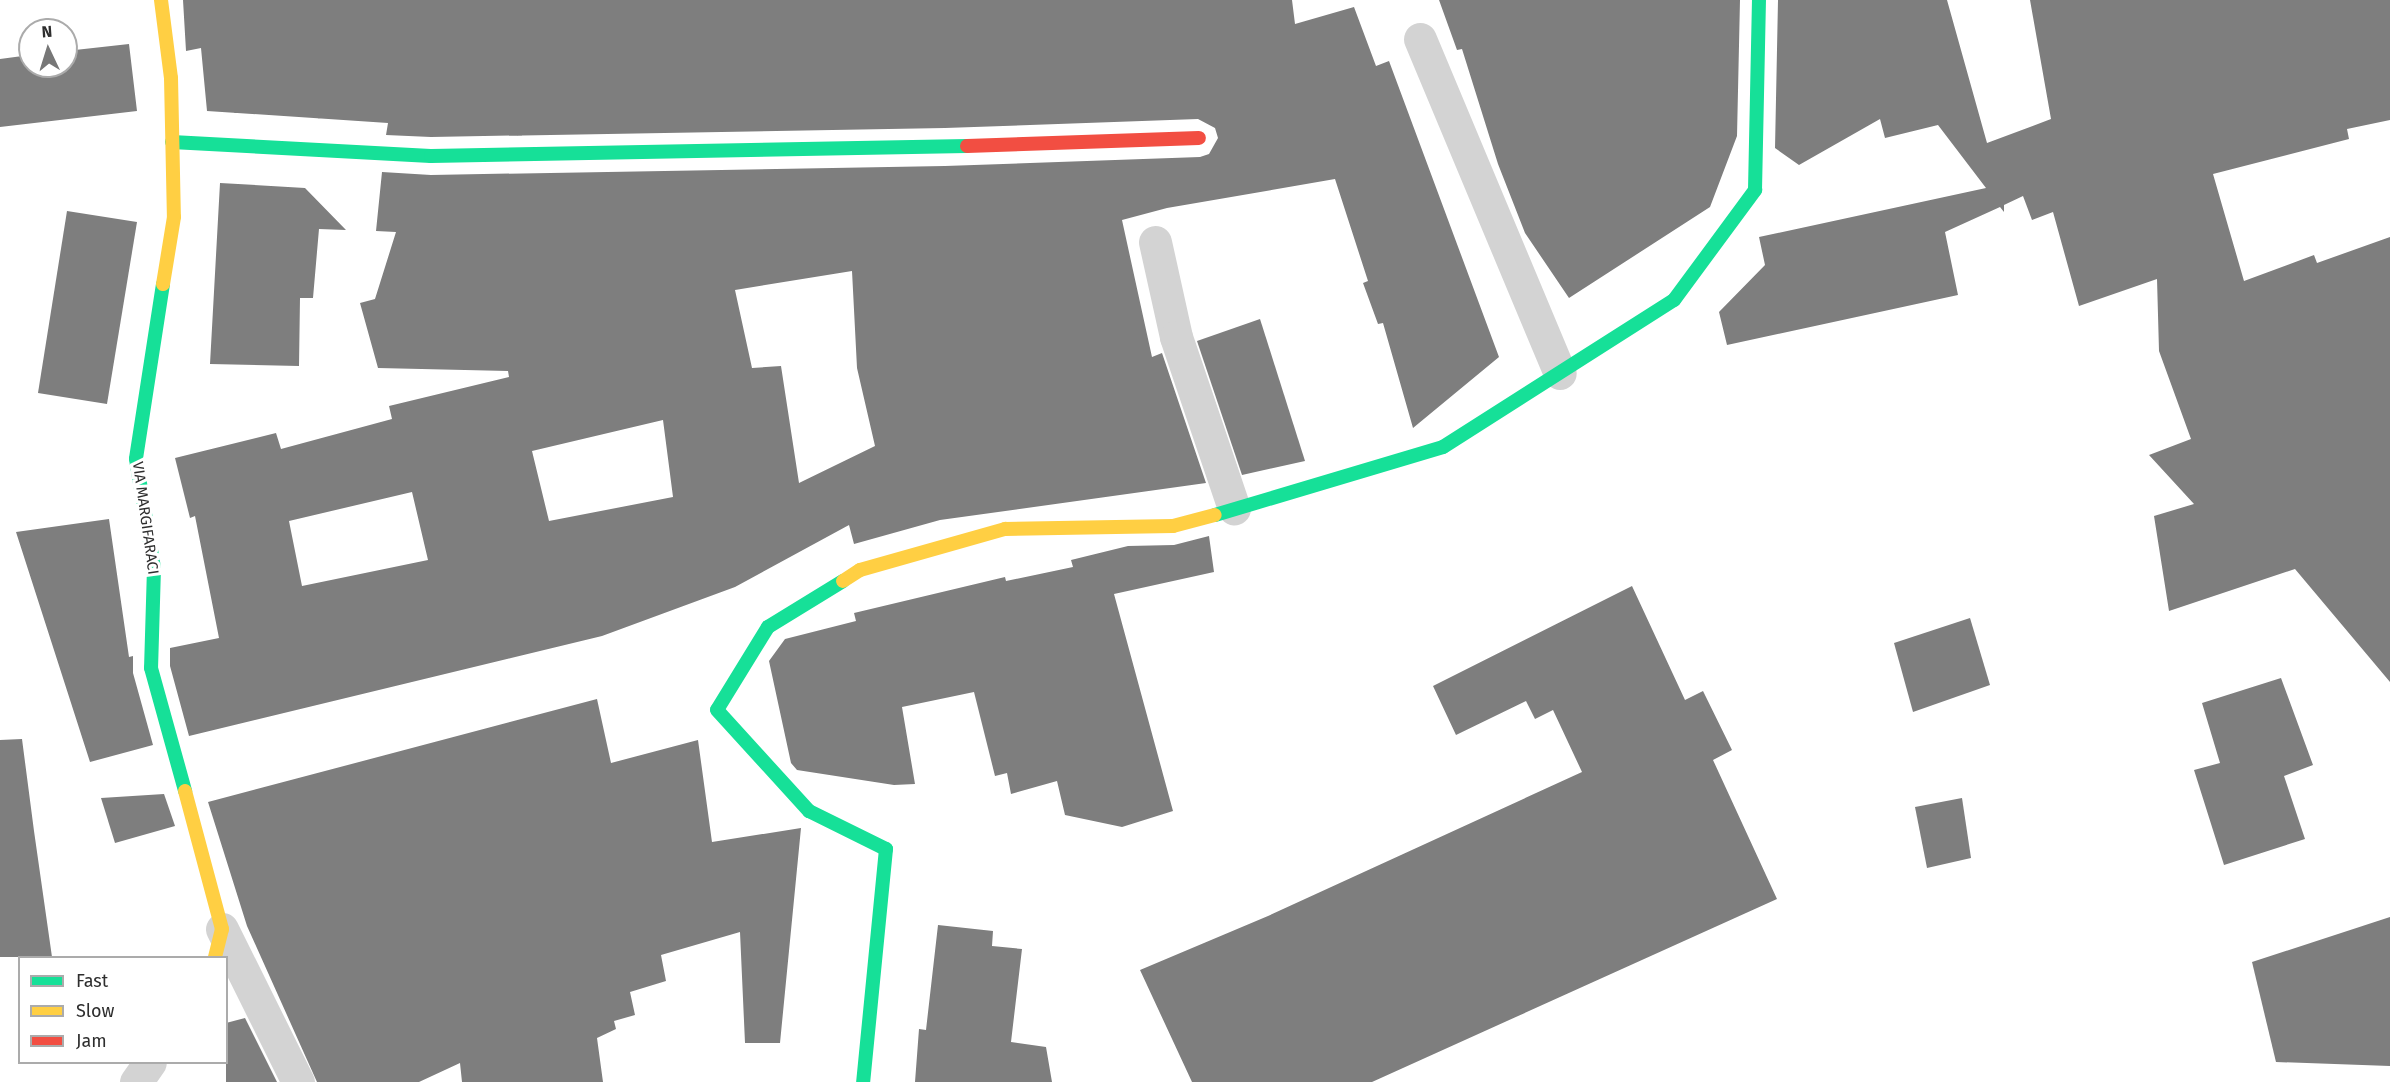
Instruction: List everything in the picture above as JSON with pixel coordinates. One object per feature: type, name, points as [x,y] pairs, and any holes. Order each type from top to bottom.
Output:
[{"type":"street","name":"VIA MARGIFARACI","points":[[161,0],[171,78],[174,217],[136,459],[154,568],[151,668],[218,943]]},
{"type":"street","points":[[863,1082],[885,849],[809,811],[717,710],[768,627],[860,570],[1005,529],[1173,526],[1234,508],[1296,494],[1443,447],[1560,373],[1674,300],[1755,190],[1759,0]]},
{"type":"street","points":[[1420,39],[1560,373]]},
{"type":"street","points":[[172,142],[443,156],[945,147],[1199,138]]},
{"type":"street","points":[[1155,242],[1176,337],[1234,508]]},
{"type":"street","points":[[228,960],[298,1082]]},
{"type":"street","points":[[136,1082],[149,1064]]},
{"type":"building","points":[[183,0],[1292,0],[1295,24],[1354,7],[1376,66],[1389,61],[1499,357],[1413,428],[1383,323],[1378,324],[1363,283],[1368,281],[1335,179],[1167,208],[1122,220],[1152,357],[1162,353],[1206,483],[940,520],[854,544],[849,525],[735,587],[602,636],[189,736],[170,666],[170,648],[219,638],[195,516],[190,518],[175,458],[276,433],[281,449],[392,419],[389,406],[509,377],[508,371],[378,368],[360,303],[375,299],[396,232],[376,231],[382,172],[431,175],[945,166],[1200,157],[1209,154],[1218,138],[1215,128],[1198,119],[945,128],[431,137],[386,135],[388,123],[207,111],[201,48],[186,51]],"holes":[[[852,271],[857,368],[875,446],[799,483],[781,366],[752,368],[735,290]],[[663,420],[673,497],[549,521],[532,451]],[[412,492],[428,560],[302,586],[289,521]]]},
{"type":"building","points":[[1439,0],[1740,0],[1737,136],[1710,207],[1569,298],[1525,233],[1498,164],[1462,49],[1457,50]]},
{"type":"building","points":[[1778,0],[1947,0],[1987,143],[2051,119],[2030,0],[2390,0],[2390,120],[2347,129],[2349,139],[2213,174],[2244,281],[2314,255],[2317,263],[2390,237],[2390,682],[2295,569],[2169,611],[2154,516],[2194,504],[2149,455],[2191,439],[2159,351],[2157,279],[2079,306],[2053,212],[2032,220],[2023,196],[2004,205],[2004,212],[2000,207],[1945,232],[1958,295],[1727,345],[1719,312],[1765,265],[1759,237],[1986,188],[1938,125],[1885,138],[1880,119],[1799,165],[1775,148]]},
{"type":"building","points":[[129,44],[137,111],[0,127],[0,59],[18,57],[18,78],[78,78],[78,50]]},
{"type":"building","points":[[220,183],[305,188],[346,230],[319,229],[313,298],[300,298],[299,366],[210,364]]},
{"type":"building","points":[[67,211],[137,222],[107,404],[38,393]]},
{"type":"building","points":[[1260,319],[1305,461],[1242,475],[1197,341]]},
{"type":"building","points":[[109,519],[129,657],[133,656],[133,673],[153,745],[90,762],[16,532]]},
{"type":"building","points":[[1209,536],[1214,572],[1114,594],[1173,811],[1122,827],[1065,815],[1057,781],[1011,794],[1007,773],[995,776],[974,692],[902,707],[915,784],[894,785],[797,770],[791,763],[769,661],[785,639],[856,621],[854,613],[1005,577],[1006,581],[1073,567],[1071,560],[1128,546],[1174,545]]},
{"type":"building","points":[[1632,586],[1685,700],[1703,691],[1732,750],[1713,760],[1777,899],[1372,1082],[1192,1082],[1140,970],[1268,916],[1582,772],[1553,710],[1535,719],[1526,701],[1456,735],[1433,686]]},
{"type":"building","points":[[1970,618],[1990,685],[1913,712],[1894,643]]},
{"type":"building","points":[[2281,678],[2313,765],[2284,776],[2305,839],[2224,865],[2194,770],[2220,763],[2202,703]]},
{"type":"building","points":[[597,699],[611,763],[698,740],[712,842],[801,828],[780,1043],[745,1043],[740,932],[661,955],[666,981],[630,992],[635,1015],[614,1021],[616,1029],[597,1038],[603,1082],[462,1082],[460,1063],[419,1082],[317,1082],[247,926],[208,802]]},
{"type":"building","points":[[22,739],[52,956],[0,957],[0,740]]},
{"type":"building","points":[[164,794],[175,826],[115,843],[101,798]]},
{"type":"building","points":[[1962,798],[1971,858],[1927,868],[1915,807]]},
{"type":"building","points":[[2390,917],[2390,1066],[2276,1062],[2252,962]]},
{"type":"building","points":[[938,925],[993,931],[992,946],[1022,949],[1011,1042],[1046,1047],[1052,1082],[915,1082],[919,1029],[926,1030]]},
{"type":"building","points":[[245,1018],[277,1082],[226,1082],[228,1022]]},
{"type":"traffic: fast","points":[[1215,515],[1443,447],[1674,300],[1755,190],[1759,0]]},
{"type":"traffic: fast","points":[[172,142],[431,156],[967,146]]},
{"type":"traffic: fast","points":[[163,284],[136,459],[154,568],[151,668],[185,791]]},
{"type":"traffic: fast","points":[[843,581],[768,627],[717,710],[809,811],[886,849],[863,1082]]},
{"type":"traffic: slow","points":[[161,0],[171,78],[174,217],[163,284]]},
{"type":"traffic: slow","points":[[843,581],[860,570],[1005,529],[1173,526],[1215,515]]},
{"type":"traffic: slow","points":[[185,791],[222,929],[215,956]]},
{"type":"traffic: jam","points":[[967,146],[1199,138]]}]
